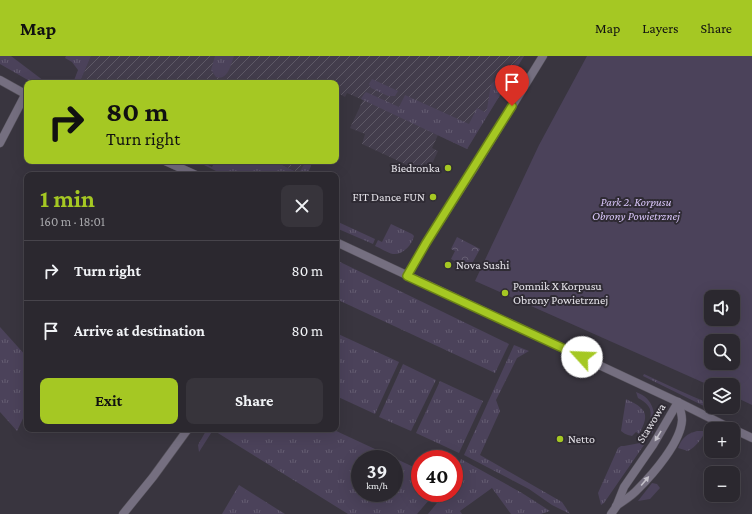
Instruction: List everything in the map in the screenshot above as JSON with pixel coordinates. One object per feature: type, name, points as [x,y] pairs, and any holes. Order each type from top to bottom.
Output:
[{"type":"street","points":[[407,276],[543,56]]},
{"type":"street","points":[[0,80],[24,94]]},
{"type":"street","points":[[0,143],[24,99]]},
{"type":"street","points":[[172,164],[189,172]]},
{"type":"street","points":[[339,243],[719,422]]},
{"type":"street","name":"Stawowa","points":[[613,510],[638,490],[668,454],[681,426],[682,415],[678,402]]},
{"type":"street","name":"Stawowa","points":[[613,510],[624,487],[653,445],[678,402]]},
{"type":"street","points":[[123,514],[153,477],[186,432]]},
{"type":"street","points":[[740,432],[752,438]]},
{"type":"shaded area","points":[[91,56],[524,56],[467,149],[438,135],[432,148],[438,151],[431,166],[424,163],[420,171],[362,144],[365,134],[350,128],[363,100],[347,93],[345,97],[339,94],[339,80],[81,80]]},
{"type":"shaded area","points":[[280,164],[304,164],[300,172]]},
{"type":"green space","points":[[0,56],[11,56],[43,80],[28,80],[0,64]]},
{"type":"green space","points":[[66,56],[91,56],[81,80],[74,80],[78,70],[72,62],[65,58]]},
{"type":"green space","points":[[215,56],[234,56],[228,71],[223,77],[220,78],[216,77],[211,70]]},
{"type":"green space","points":[[523,56],[467,149],[361,99],[366,92],[399,107],[405,95],[469,124],[477,108],[485,112],[487,109],[491,84]]},
{"type":"green space","name":"Park 2. Korpusu Obrony Powietrznej","points":[[587,56],[752,56],[752,405],[740,399],[740,378],[704,378],[704,383],[475,281],[539,145]]},
{"type":"green space","points":[[372,79],[398,91],[395,96],[388,96],[371,88],[369,84]]},
{"type":"green space","points":[[204,164],[212,167],[214,164],[280,164],[297,172],[218,172]]},
{"type":"green space","points":[[304,164],[310,164],[308,172],[300,172]]},
{"type":"green space","points":[[339,222],[375,239],[373,244],[339,229]]},
{"type":"green space","points":[[391,224],[414,236],[406,249],[397,254],[393,254],[375,246],[378,240],[382,242]]},
{"type":"green space","points":[[457,237],[480,249],[469,269],[451,259],[455,251],[451,249]]},
{"type":"green space","points":[[339,261],[509,344],[495,373],[339,300]]},
{"type":"green space","points":[[0,327],[24,354],[24,416],[17,431],[0,412]]},
{"type":"green space","points":[[339,334],[399,362],[375,414],[339,397]]},
{"type":"green space","points":[[514,345],[529,351],[517,358],[496,400],[500,411],[480,455],[562,502],[570,514],[552,505],[529,489],[464,455]]},
{"type":"green space","points":[[403,364],[436,380],[411,431],[379,417]]},
{"type":"green space","points":[[644,374],[704,401],[704,406],[643,376]]},
{"type":"green space","points":[[440,381],[483,401],[460,450],[453,450],[416,433]]},
{"type":"green space","points":[[636,392],[647,399],[653,408],[654,420],[652,434],[649,431],[651,416],[650,408],[638,398]]},
{"type":"green space","points":[[626,399],[642,408],[645,416],[643,427],[639,434],[636,432],[632,436],[621,431]]},
{"type":"green space","points":[[697,431],[704,431],[704,434],[700,440],[688,451],[678,448],[685,437]]},
{"type":"green space","points":[[205,432],[212,432],[199,452],[198,445]]},
{"type":"green space","points":[[216,432],[338,432],[377,450],[351,450],[351,502],[403,502],[403,462],[411,466],[411,502],[427,502],[417,514],[348,514]]},
{"type":"green space","points":[[640,443],[644,445],[604,503],[601,505],[598,493],[618,448],[621,446]]},
{"type":"green space","points":[[463,460],[522,493],[550,511],[541,514],[511,514],[492,488],[460,511],[462,514],[428,514],[438,502],[463,502]]},
{"type":"green space","points":[[652,483],[657,484],[660,488],[650,499],[638,501]]},
{"type":"green space","points":[[239,485],[285,514],[222,514]]},
{"type":"place","name":"Biedronka","points":[[448,168]]},
{"type":"place","name":"FIT Dance FUN","points":[[433,197]]},
{"type":"place","name":"Nova Sushi","points":[[448,265]]},
{"type":"place","name":"Pomnik X Korpusu Obrony Powietrznej","points":[[505,293]]},
{"type":"place","name":"Netto","points":[[560,439]]},
{"type":"route","points":[[512,106],[407,276],[582,357]]}]
